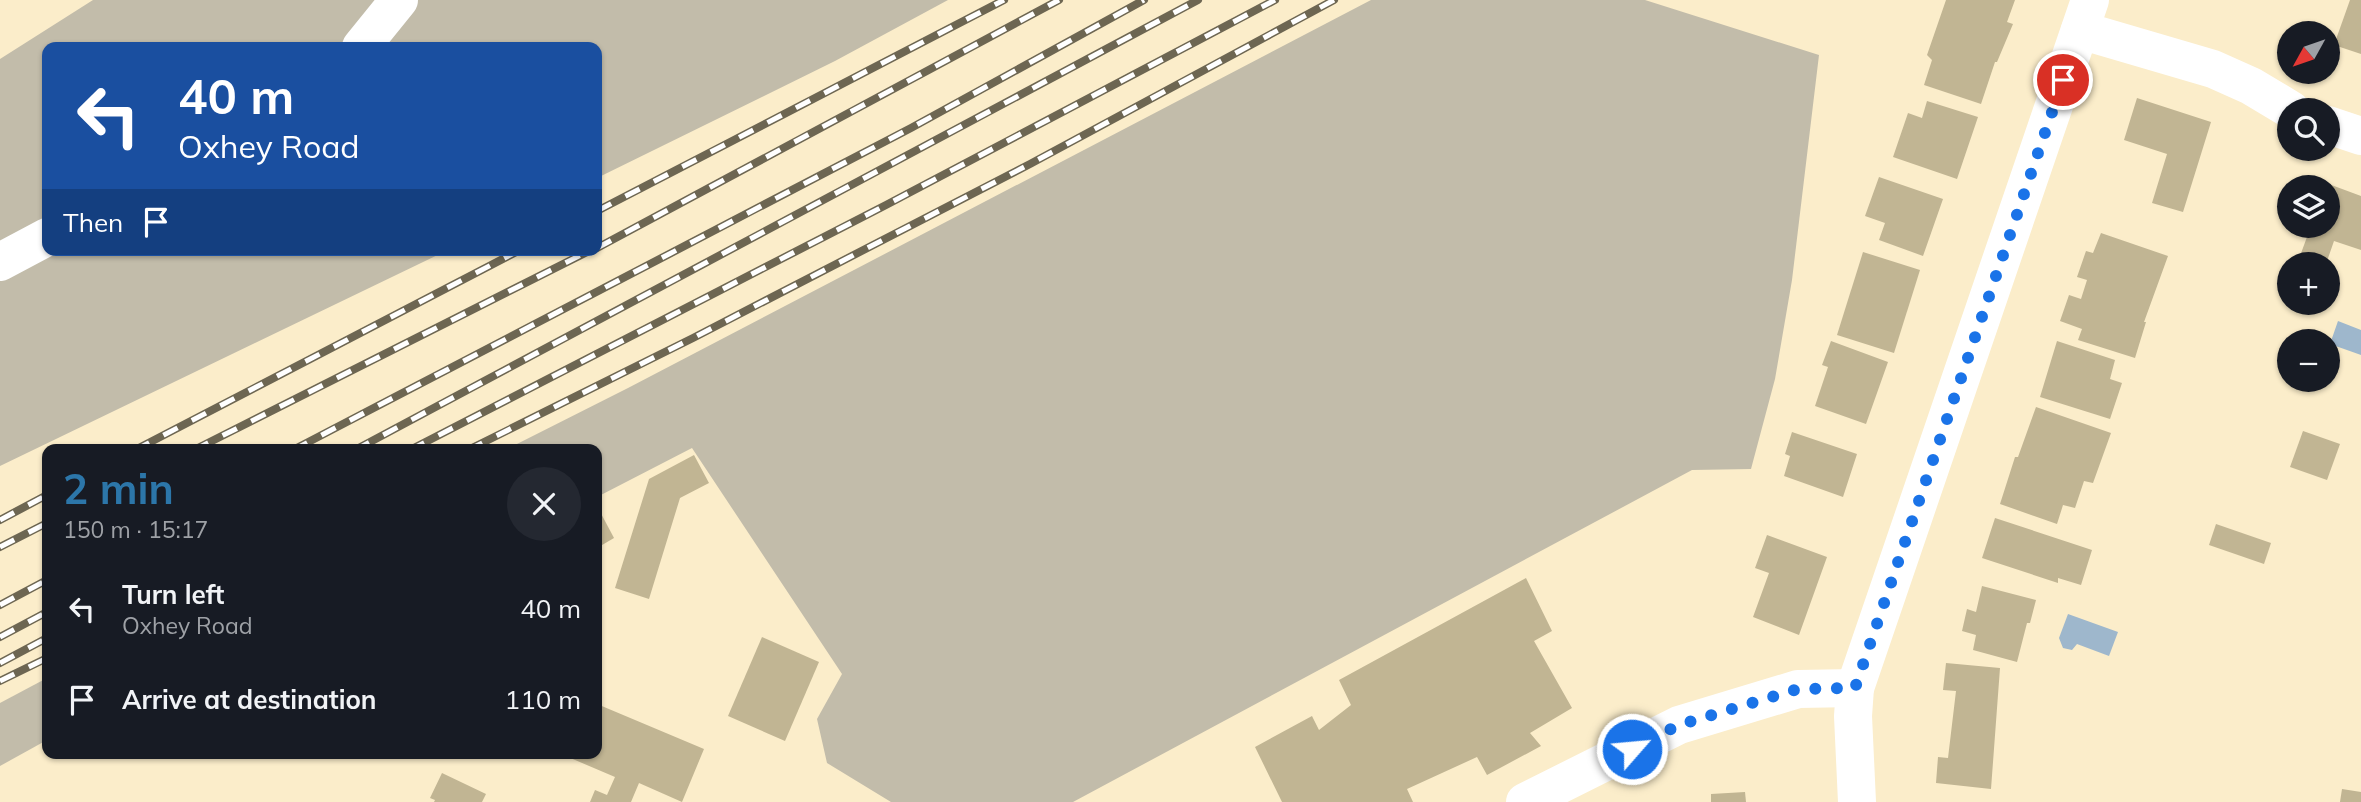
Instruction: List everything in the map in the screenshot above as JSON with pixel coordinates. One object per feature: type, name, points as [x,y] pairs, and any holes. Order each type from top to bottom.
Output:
[{"type":"street","points":[[365,42],[399,0]]},
{"type":"street","points":[[1857,802],[1853,716],[1855,688],[2085,15],[2251,86],[2277,102]]},
{"type":"street","points":[[2340,129],[2361,136]]},
{"type":"street","points":[[0,262],[42,240]]},
{"type":"street","points":[[1525,802],[1679,725],[1798,689],[1855,688]]},
{"type":"shaded area","points":[[93,0],[948,0],[835,61],[602,176],[602,42],[42,42],[42,256],[436,256],[0,466],[0,59]]},
{"type":"shaded area","points":[[1371,0],[1645,0],[1819,55],[1792,280],[1775,379],[1751,469],[1692,470],[1073,802],[891,802],[827,763],[817,719],[842,674],[692,448],[602,494],[602,444],[517,444]]},
{"type":"shaded area","points":[[42,681],[42,743],[0,766],[0,703]]},
{"type":"water","points":[[2338,321],[2361,330],[2361,355],[2340,348],[2340,329],[2335,329]]},
{"type":"water","points":[[2068,614],[2118,632],[2109,656],[2077,644],[2072,650],[2063,648],[2059,638]]},
{"type":"building","points":[[1946,0],[2015,0],[2007,22],[2013,24],[1995,62],[1981,104],[1924,85],[1932,60],[1927,55]]},
{"type":"building","points":[[2350,0],[2361,0],[2361,54],[2340,47],[2340,28]]},
{"type":"building","points":[[2137,98],[2211,122],[2183,212],[2152,203],[2167,154],[2124,140]]},
{"type":"building","points":[[1927,101],[1978,117],[1957,179],[1893,157],[1908,113],[1922,118]]},
{"type":"building","points":[[1879,177],[1943,199],[1923,256],[1879,240],[1885,223],[1865,216]]},
{"type":"building","points":[[2340,188],[2361,196],[2361,250],[2334,241],[2330,252],[2301,252],[2307,238],[2340,238]]},
{"type":"building","points":[[2101,233],[2168,256],[2144,322],[2135,358],[2078,340],[2082,329],[2060,321],[2069,295],[2081,299],[2087,280],[2077,277],[2086,251],[2093,253]]},
{"type":"building","points":[[1863,252],[1920,270],[1894,353],[1837,335]]},
{"type":"building","points":[[1831,341],[1888,362],[1866,424],[1815,406],[1828,367],[1822,365]]},
{"type":"building","points":[[2057,341],[2115,360],[2110,379],[2122,383],[2110,419],[2040,397]]},
{"type":"building","points":[[2036,407],[2111,433],[2093,483],[2084,481],[2075,508],[2063,505],[2057,524],[2000,504],[2015,457],[2018,457]]},
{"type":"building","points":[[2303,431],[2340,444],[2327,480],[2290,467]]},
{"type":"building","points":[[1792,432],[1857,454],[1843,497],[1784,476],[1790,456],[1785,454]]},
{"type":"building","points":[[694,455],[709,483],[680,498],[649,599],[615,588],[649,479]]},
{"type":"building","points":[[602,515],[614,538],[602,545]]},
{"type":"building","points":[[1995,518],[2092,550],[2081,585],[2058,578],[2058,583],[1982,558]]},
{"type":"building","points":[[2216,524],[2271,543],[2264,564],[2209,545]]},
{"type":"building","points":[[1767,535],[1827,557],[1799,635],[1753,617],[1769,573],[1755,568]]},
{"type":"building","points":[[1526,578],[1552,631],[1534,641],[1572,708],[1530,733],[1541,746],[1487,775],[1477,757],[1407,789],[1413,802],[1282,802],[1255,747],[1312,716],[1319,730],[1351,705],[1339,680]]},
{"type":"building","points":[[1982,586],[2036,600],[2017,662],[1973,650],[1976,635],[1962,631],[1967,609],[1976,612]]},
{"type":"building","points":[[762,637],[819,662],[785,741],[728,716]]},
{"type":"building","points":[[1946,663],[2000,668],[1991,789],[1936,783],[1938,757],[1948,758],[1956,691],[1943,690]]},
{"type":"building","points":[[602,706],[704,749],[682,802],[639,783],[631,802],[590,802],[595,790],[607,795],[615,777],[573,759],[602,759]]},
{"type":"building","points":[[442,773],[486,794],[482,802],[434,802],[435,800],[430,798]]},
{"type":"building","points":[[2342,789],[2361,792],[2361,802],[2340,802]]},
{"type":"building","points":[[1745,792],[1746,802],[1711,802],[1711,794]]},
{"type":"railway","points":[[602,208],[1004,0]]},
{"type":"railway","points":[[602,245],[1059,0]]},
{"type":"railway","points":[[305,444],[911,128],[1144,0]]},
{"type":"railway","points":[[366,444],[1198,0]]},
{"type":"railway","points":[[422,444],[886,205],[1275,0]]},
{"type":"railway","points":[[480,444],[693,338],[1030,164],[1334,0]]},
{"type":"railway","points":[[147,444],[508,256]]},
{"type":"railway","points":[[206,444],[579,256]]},
{"type":"railway","points":[[0,520],[42,498]]},
{"type":"railway","points":[[0,547],[42,526]]},
{"type":"railway","points":[[0,605],[42,583]]},
{"type":"railway","points":[[0,637],[42,615]]},
{"type":"railway","points":[[0,663],[42,641]]},
{"type":"railway","points":[[0,681],[42,660]]},
{"type":"route","points":[[1632,749],[1679,725],[1798,689],[1855,688],[2063,80]]}]
